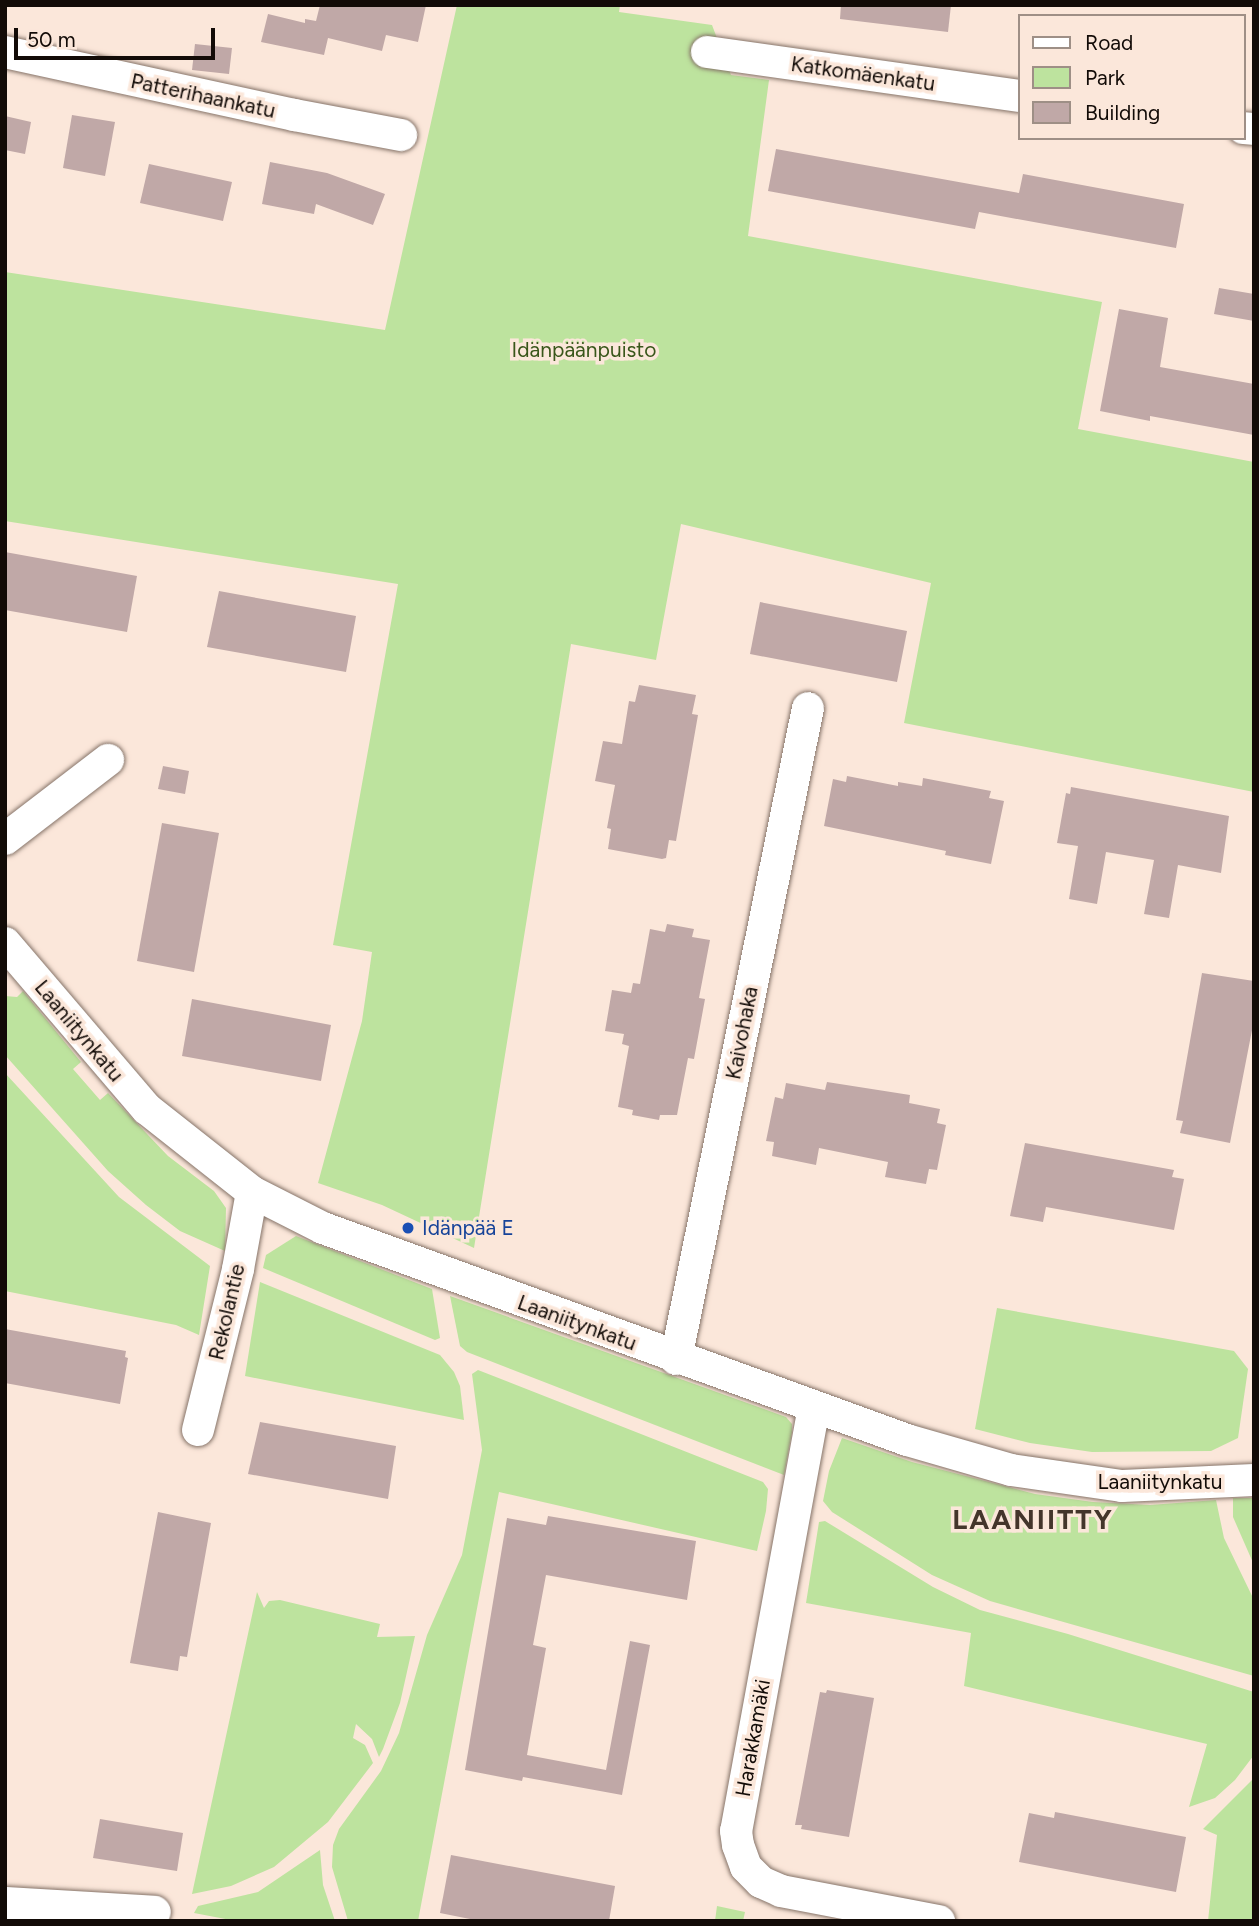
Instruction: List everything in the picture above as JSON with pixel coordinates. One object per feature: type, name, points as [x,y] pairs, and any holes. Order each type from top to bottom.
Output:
[{"type":"street","name":"Patterihaankatu","points":[[5,52],[401,135]]},
{"type":"street","name":"Katkomäenkatu","points":[[707,52],[1018,96]]},
{"type":"street","name":"Kaivohaka","points":[[676,1359],[808,708]]},
{"type":"street","points":[[5,839],[108,760]]},
{"type":"street","name":"Laaniitynkatu","points":[[5,943],[148,1109],[252,1192],[323,1228],[676,1359],[920,1444],[1011,1470],[1065,1480],[1122,1486],[1254,1480]]},
{"type":"street","name":"Rekolantie","points":[[198,1430],[238,1269],[252,1192]]},
{"type":"street","name":"Harakkamäki","points":[[814,1407],[736,1831],[738,1845],[746,1867],[753,1875],[761,1882],[782,1891],[939,1921]]},
{"type":"street","points":[[5,1903],[155,1912]]},
{"type":"green space","name":"Idänpäänpuisto","points":[[457,5],[620,5],[619,12],[712,25],[731,75],[769,80],[748,236],[1102,302],[1078,429],[1254,462],[1254,792],[904,723],[931,583],[681,524],[656,660],[571,644],[474,1248],[382,1205],[318,1183],[362,1021],[372,952],[333,945],[398,584],[5,521],[5,272],[385,330]]},
{"type":"green space","points":[[23,991],[81,1062],[73,1069],[100,1100],[108,1093],[168,1156],[214,1191],[226,1208],[225,1251],[180,1231],[146,1205],[108,1171],[5,1055],[5,996],[17,997]]},
{"type":"green space","points":[[5,1073],[119,1197],[210,1266],[199,1335],[176,1325],[5,1291]]},
{"type":"green space","points":[[296,1236],[432,1289],[440,1338],[435,1340],[263,1268],[266,1255]]},
{"type":"green space","points":[[260,1282],[440,1355],[454,1372],[460,1386],[464,1420],[245,1376]]},
{"type":"green space","points":[[450,1296],[786,1417],[792,1424],[792,1432],[784,1475],[467,1352],[460,1346]]},
{"type":"green space","points":[[997,1308],[1234,1351],[1248,1369],[1238,1438],[1211,1451],[1092,1452],[1030,1443],[975,1429]]},
{"type":"green space","points":[[478,1370],[763,1482],[768,1489],[757,1551],[499,1492],[418,1921],[348,1921],[332,1867],[333,1845],[339,1829],[381,1771],[399,1733],[427,1635],[462,1555],[482,1450],[472,1374]]},
{"type":"green space","points":[[842,1438],[912,1462],[1035,1494],[1093,1502],[1150,1505],[1216,1500],[1224,1538],[1254,1600],[1254,1676],[990,1601],[932,1575],[832,1512],[823,1501],[829,1471]]},
{"type":"green space","points":[[1233,1498],[1254,1498],[1254,1565],[1233,1517]]},
{"type":"green space","points":[[825,1521],[933,1587],[980,1610],[1068,1634],[1254,1692],[1254,1755],[1235,1780],[1215,1798],[1189,1807],[1207,1744],[964,1686],[971,1633],[806,1603],[819,1522]]},
{"type":"green space","points":[[257,1592],[264,1608],[269,1601],[280,1600],[380,1624],[377,1637],[415,1636],[400,1703],[383,1749],[379,1757],[372,1739],[356,1724],[353,1738],[365,1745],[373,1763],[328,1822],[274,1867],[231,1886],[192,1894]]},
{"type":"green space","points":[[1254,1778],[1254,1921],[1208,1921],[1217,1835],[1203,1829]]},
{"type":"green space","points":[[320,1850],[323,1885],[335,1921],[236,1921],[194,1913],[198,1906],[258,1892]]},
{"type":"green space","points":[[717,1906],[745,1912],[743,1921],[715,1921]]},
{"type":"building","points":[[320,5],[426,5],[418,42],[386,35],[382,51],[328,38],[324,55],[261,42],[268,14],[305,23],[305,19],[316,21]]},
{"type":"building","points":[[841,5],[951,5],[948,32],[840,19]]},
{"type":"building","points":[[195,44],[232,48],[229,74],[192,70]]},
{"type":"building","points":[[72,115],[115,122],[105,176],[63,168]]},
{"type":"building","points":[[5,116],[31,122],[25,154],[5,150]]},
{"type":"building","points":[[776,149],[1019,193],[1023,174],[1184,204],[1176,248],[979,212],[975,229],[768,191]]},
{"type":"building","points":[[270,162],[327,173],[385,194],[373,225],[316,204],[314,214],[262,204]]},
{"type":"building","points":[[149,164],[232,182],[223,221],[140,203]]},
{"type":"building","points":[[1219,288],[1254,294],[1254,321],[1214,314]]},
{"type":"building","points":[[1119,309],[1168,318],[1160,367],[1254,384],[1254,435],[1150,416],[1150,421],[1100,411]]},
{"type":"building","points":[[5,552],[137,576],[127,632],[5,610]]},
{"type":"building","points":[[219,591],[356,616],[346,672],[207,647]]},
{"type":"building","points":[[760,602],[907,631],[897,682],[750,654]]},
{"type":"building","points":[[639,685],[696,695],[692,714],[698,715],[676,841],[669,840],[666,858],[662,859],[608,849],[611,829],[607,828],[615,785],[595,781],[603,741],[622,744],[629,701],[635,702]]},
{"type":"building","points":[[163,766],[189,771],[185,794],[158,789]]},
{"type":"building","points":[[847,776],[898,786],[898,782],[922,786],[923,778],[991,791],[989,798],[1004,801],[991,864],[945,855],[946,851],[824,826],[833,779],[846,782]]},
{"type":"building","points":[[1071,787],[1229,816],[1221,873],[1178,865],[1169,918],[1144,914],[1154,860],[1106,852],[1097,904],[1069,899],[1078,846],[1057,843],[1066,793],[1070,794]]},
{"type":"building","points":[[162,823],[219,833],[194,972],[137,961]]},
{"type":"building","points":[[667,924],[694,929],[692,937],[710,940],[699,998],[705,999],[694,1059],[688,1058],[677,1115],[660,1115],[659,1120],[632,1115],[633,1110],[618,1107],[629,1046],[622,1044],[624,1034],[605,1031],[612,990],[631,993],[633,983],[640,984],[650,929],[665,932]]},
{"type":"building","points":[[1202,973],[1254,981],[1254,1020],[1230,1143],[1180,1133],[1183,1121],[1176,1120]]},
{"type":"building","points":[[192,999],[331,1025],[321,1081],[182,1056]]},
{"type":"building","points":[[827,1082],[910,1095],[909,1103],[940,1109],[937,1123],[946,1125],[937,1170],[929,1169],[926,1184],[885,1177],[888,1162],[819,1148],[816,1165],[772,1156],[774,1142],[766,1141],[775,1097],[783,1099],[786,1083],[825,1090]]},
{"type":"building","points":[[1025,1143],[1174,1170],[1172,1177],[1184,1179],[1174,1230],[1046,1207],[1043,1222],[1010,1216]]},
{"type":"building","points":[[5,1329],[126,1351],[125,1357],[128,1358],[120,1404],[5,1383]]},
{"type":"building","points":[[260,1422],[396,1446],[388,1499],[248,1474]]},
{"type":"building","points":[[158,1512],[211,1523],[187,1657],[180,1656],[178,1671],[130,1663]]},
{"type":"building","points":[[548,1516],[696,1541],[687,1600],[546,1575],[533,1645],[546,1648],[527,1755],[606,1770],[630,1641],[650,1645],[622,1795],[523,1777],[522,1781],[465,1770],[507,1518],[546,1525]]},
{"type":"building","points":[[827,1690],[874,1698],[849,1837],[801,1829],[802,1825],[795,1825],[820,1692],[826,1693]]},
{"type":"building","points":[[1055,1812],[1186,1837],[1176,1892],[1019,1862],[1029,1813],[1054,1818]]},
{"type":"building","points":[[100,1819],[183,1833],[177,1871],[93,1858]]},
{"type":"building","points":[[451,1855],[615,1886],[609,1921],[480,1921],[440,1913]]},
{"type":"place","name":"Idänpää E","points":[[408,1228]]},
{"type":"district","name":"LAANIITTY","points":[[1033,1519]]}]
